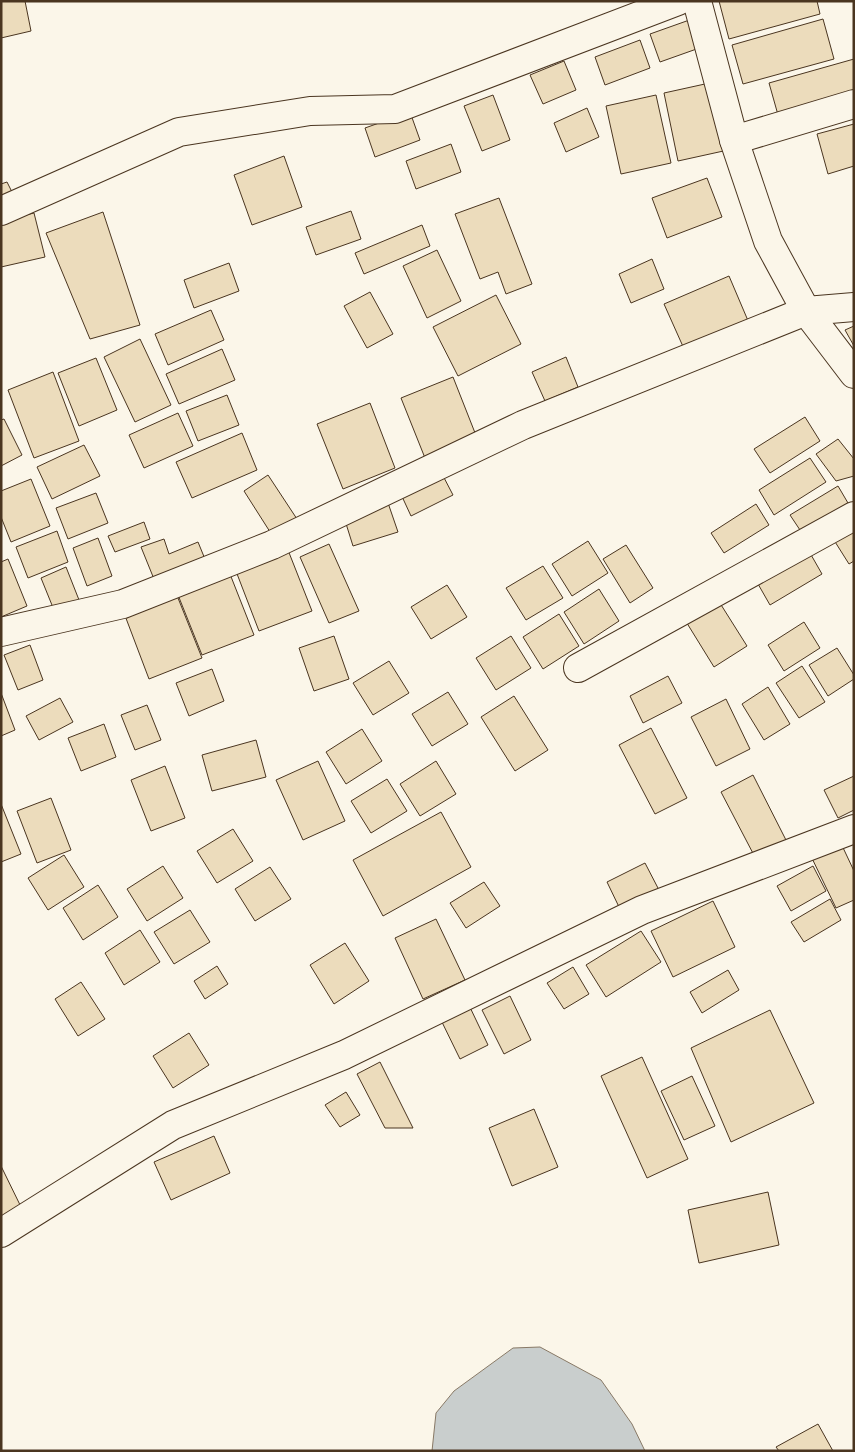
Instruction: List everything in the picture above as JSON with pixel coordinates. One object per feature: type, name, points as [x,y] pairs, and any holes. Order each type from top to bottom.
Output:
[{"type":"street","points":[[1,211],[179,132],[310,110],[395,109],[678,1]]},
{"type":"street","points":[[697,1],[734,140],[768,241],[806,311],[854,374]]},
{"type":"street","points":[[734,140],[854,104]]},
{"type":"street","points":[[1,632],[123,604],[272,544],[523,425],[806,311],[854,307]]},
{"type":"street","points":[[578,668],[854,516]]},
{"type":"street","points":[[1,1233],[173,1125],[344,1055],[642,910],[854,829]]},
{"type":"shaded area","points":[[540,1347],[601,1380],[632,1424],[645,1451],[432,1451],[436,1413],[454,1391],[513,1348]]},
{"type":"building","points":[[1,1],[25,1],[31,31],[1,38]]},
{"type":"building","points":[[719,1],[817,1],[820,14],[729,39]]},
{"type":"building","points":[[695,18],[705,46],[660,62],[650,34]]},
{"type":"building","points":[[823,19],[834,59],[743,84],[732,45]]},
{"type":"building","points":[[640,40],[650,68],[605,85],[595,57]]},
{"type":"building","points":[[854,59],[854,101],[780,122],[769,83]]},
{"type":"building","points":[[564,61],[576,90],[543,104],[530,75]]},
{"type":"building","points":[[714,82],[728,150],[678,161],[664,93]]},
{"type":"building","points":[[493,95],[510,140],[482,151],[464,106]]},
{"type":"building","points":[[656,95],[671,163],[621,174],[606,106]]},
{"type":"building","points":[[587,108],[599,137],[566,152],[554,123]]},
{"type":"building","points":[[410,112],[420,140],[375,157],[365,128]]},
{"type":"building","points":[[854,124],[854,166],[828,174],[817,134]]},
{"type":"building","points":[[451,144],[461,172],[416,189],[406,161]]},
{"type":"building","points":[[284,156],[302,207],[252,225],[234,175]]},
{"type":"building","points":[[707,178],[722,217],[667,238],[652,198]]},
{"type":"building","points":[[7,182],[15,198],[1,205],[1,184]]},
{"type":"building","points":[[499,198],[532,284],[506,294],[498,272],[480,279],[455,214]]},
{"type":"building","points":[[351,211],[361,239],[316,255],[306,227]]},
{"type":"building","points":[[103,212],[140,325],[90,339],[46,233]]},
{"type":"building","points":[[34,213],[45,257],[1,267],[1,221]]},
{"type":"building","points":[[422,225],[430,246],[364,274],[355,253]]},
{"type":"building","points":[[437,250],[461,301],[427,318],[403,266]]},
{"type":"building","points":[[652,259],[664,289],[631,303],[619,274]]},
{"type":"building","points":[[229,263],[239,291],[194,308],[184,280]]},
{"type":"building","points":[[729,276],[749,323],[685,351],[664,304]]},
{"type":"building","points":[[370,292],[393,334],[367,348],[344,306]]},
{"type":"building","points":[[496,295],[521,344],[458,376],[433,327]]},
{"type":"building","points":[[211,310],[224,340],[168,365],[155,334]]},
{"type":"building","points":[[854,326],[854,346],[845,330]]},
{"type":"building","points":[[140,339],[171,405],[135,422],[104,357]]},
{"type":"building","points":[[222,349],[235,380],[179,404],[166,374]]},
{"type":"building","points":[[566,357],[578,387],[545,401],[532,372]]},
{"type":"building","points":[[96,358],[117,410],[79,426],[58,373]]},
{"type":"building","points":[[53,372],[79,441],[34,458],[8,390]]},
{"type":"building","points":[[453,377],[479,443],[427,463],[401,398]]},
{"type":"building","points":[[227,395],[239,425],[198,441],[186,411]]},
{"type":"building","points":[[370,403],[395,468],[343,489],[317,424]]},
{"type":"building","points":[[178,413],[193,446],[144,468],[129,435]]},
{"type":"building","points":[[805,417],[820,441],[770,473],[754,449]]},
{"type":"building","points":[[4,419],[22,455],[1,466],[1,420]]},
{"type":"building","points":[[242,433],[257,470],[192,498],[176,462]]},
{"type":"building","points":[[838,439],[854,459],[854,476],[836,481],[816,454]]},
{"type":"building","points":[[84,445],[100,476],[52,499],[37,467]]},
{"type":"building","points":[[810,458],[826,482],[774,515],[759,490]]},
{"type":"building","points":[[440,470],[453,495],[411,516],[399,490]]},
{"type":"building","points":[[268,475],[297,519],[272,535],[244,491]]},
{"type":"building","points":[[31,479],[50,526],[11,542],[1,517],[1,491]]},
{"type":"building","points":[[838,486],[848,503],[802,533],[790,515]]},
{"type":"building","points":[[96,493],[108,523],[68,539],[56,508]]},
{"type":"building","points":[[387,500],[398,532],[353,546],[343,514]]},
{"type":"building","points":[[756,504],[769,525],[724,553],[711,533]]},
{"type":"building","points":[[144,522],[150,539],[115,552],[108,536]]},
{"type":"building","points":[[57,531],[68,562],[28,578],[16,547]]},
{"type":"building","points":[[854,531],[854,561],[849,564],[832,537]]},
{"type":"building","points":[[98,538],[112,576],[87,586],[73,548]]},
{"type":"building","points":[[164,539],[169,554],[198,542],[207,564],[156,584],[141,547]]},
{"type":"building","points":[[588,541],[608,573],[572,596],[552,564]]},
{"type":"building","points":[[329,544],[359,611],[329,623],[300,557]]},
{"type":"building","points":[[286,545],[312,611],[259,631],[234,566]]},
{"type":"building","points":[[626,545],[653,588],[630,603],[603,559]]},
{"type":"building","points":[[806,546],[822,574],[770,605],[754,577]]},
{"type":"building","points":[[8,559],[27,606],[1,617],[1,562]]},
{"type":"building","points":[[543,566],[563,598],[526,620],[506,588]]},
{"type":"building","points":[[66,567],[81,605],[56,615],[41,578]]},
{"type":"building","points":[[228,569],[254,635],[202,655],[176,590]]},
{"type":"building","points":[[447,585],[467,617],[431,639],[411,607]]},
{"type":"building","points":[[599,589],[619,621],[584,644],[564,612]]},
{"type":"building","points":[[176,593],[202,658],[149,679],[124,613]]},
{"type":"building","points":[[718,600],[747,646],[714,667],[685,620]]},
{"type":"building","points":[[559,614],[579,646],[543,669],[523,637]]},
{"type":"building","points":[[804,622],[820,648],[784,671],[768,645]]},
{"type":"building","points":[[334,636],[349,679],[314,691],[299,648]]},
{"type":"building","points":[[511,636],[531,668],[496,690],[476,658]]},
{"type":"building","points":[[30,645],[43,680],[18,690],[4,655]]},
{"type":"building","points":[[837,648],[854,675],[854,679],[828,696],[809,665]]},
{"type":"building","points":[[389,661],[409,693],[373,715],[353,683]]},
{"type":"building","points":[[802,666],[825,702],[799,718],[776,683]]},
{"type":"building","points":[[212,669],[224,701],[189,716],[176,683]]},
{"type":"building","points":[[668,676],[682,703],[643,723],[630,696]]},
{"type":"building","points":[[768,687],[790,724],[764,740],[742,704]]},
{"type":"building","points":[[448,692],[468,724],[432,746],[412,714]]},
{"type":"building","points":[[1,693],[15,730],[1,736]]},
{"type":"building","points":[[514,696],[548,750],[515,771],[481,717]]},
{"type":"building","points":[[60,698],[73,722],[39,740],[26,716]]},
{"type":"building","points":[[726,699],[750,749],[716,766],[691,717]]},
{"type":"building","points":[[147,705],[161,740],[135,750],[121,715]]},
{"type":"building","points":[[104,724],[116,757],[81,771],[68,738]]},
{"type":"building","points":[[651,728],[687,798],[655,814],[619,745]]},
{"type":"building","points":[[362,729],[382,761],[346,784],[326,752]]},
{"type":"building","points":[[256,740],[266,777],[212,791],[202,755]]},
{"type":"building","points":[[318,761],[345,821],[303,840],[276,780]]},
{"type":"building","points":[[436,761],[456,794],[420,816],[400,784]]},
{"type":"building","points":[[165,766],[185,818],[151,831],[131,780]]},
{"type":"building","points":[[753,775],[788,844],[757,861],[721,792]]},
{"type":"building","points":[[854,776],[854,810],[838,818],[824,790]]},
{"type":"building","points":[[387,779],[407,811],[371,833],[351,801]]},
{"type":"building","points":[[51,798],[71,850],[37,863],[17,811]]},
{"type":"building","points":[[1,804],[21,854],[1,862]]},
{"type":"building","points":[[441,812],[471,867],[383,916],[353,860]]},
{"type":"building","points":[[233,829],[253,861],[217,883],[197,851]]},
{"type":"building","points":[[838,837],[854,871],[854,900],[836,908],[808,850]]},
{"type":"building","points":[[64,855],[84,887],[48,910],[28,878]]},
{"type":"building","points":[[645,863],[659,890],[620,909],[607,882]]},
{"type":"building","points":[[163,866],[183,898],[147,921],[127,889]]},
{"type":"building","points":[[813,866],[826,891],[791,911],[777,886]]},
{"type":"building","points":[[270,867],[291,899],[255,921],[235,889]]},
{"type":"building","points":[[484,882],[500,906],[466,928],[450,903]]},
{"type":"building","points":[[98,885],[118,917],[83,940],[63,908]]},
{"type":"building","points":[[830,899],[841,920],[804,942],[791,922]]},
{"type":"building","points":[[713,901],[735,947],[673,977],[651,931]]},
{"type":"building","points":[[190,910],[210,942],[174,964],[154,932]]},
{"type":"building","points":[[436,919],[465,980],[423,999],[395,938]]},
{"type":"building","points":[[140,930],[160,962],[124,985],[105,953]]},
{"type":"building","points":[[641,931],[661,962],[606,997],[586,965]]},
{"type":"building","points":[[345,943],[369,981],[334,1004],[310,965]]},
{"type":"building","points":[[217,966],[228,984],[205,999],[194,981]]},
{"type":"building","points":[[573,967],[589,994],[564,1009],[547,983]]},
{"type":"building","points":[[728,970],[739,990],[702,1013],[690,992]]},
{"type":"building","points":[[81,982],[105,1019],[78,1036],[55,999]]},
{"type":"building","points":[[510,996],[531,1040],[504,1054],[482,1010]]},
{"type":"building","points":[[467,1001],[488,1045],[460,1059],[439,1016]]},
{"type":"building","points":[[770,1010],[814,1103],[731,1142],[691,1048]]},
{"type":"building","points":[[189,1033],[209,1065],[173,1088],[153,1056]]},
{"type":"building","points":[[642,1057],[688,1159],[647,1178],[601,1076]]},
{"type":"building","points":[[380,1062],[413,1128],[385,1128],[357,1074]]},
{"type":"building","points":[[692,1076],[715,1126],[684,1140],[661,1091]]},
{"type":"building","points":[[346,1092],[360,1115],[340,1127],[325,1105]]},
{"type":"building","points":[[534,1109],[558,1167],[512,1186],[489,1128]]},
{"type":"building","points":[[214,1136],[230,1173],[171,1200],[154,1162]]},
{"type":"building","points":[[1,1166],[23,1211],[1,1221]]},
{"type":"building","points":[[768,1192],[779,1245],[699,1263],[688,1210]]},
{"type":"building","points":[[818,1424],[833,1451],[779,1451],[776,1447]]}]
